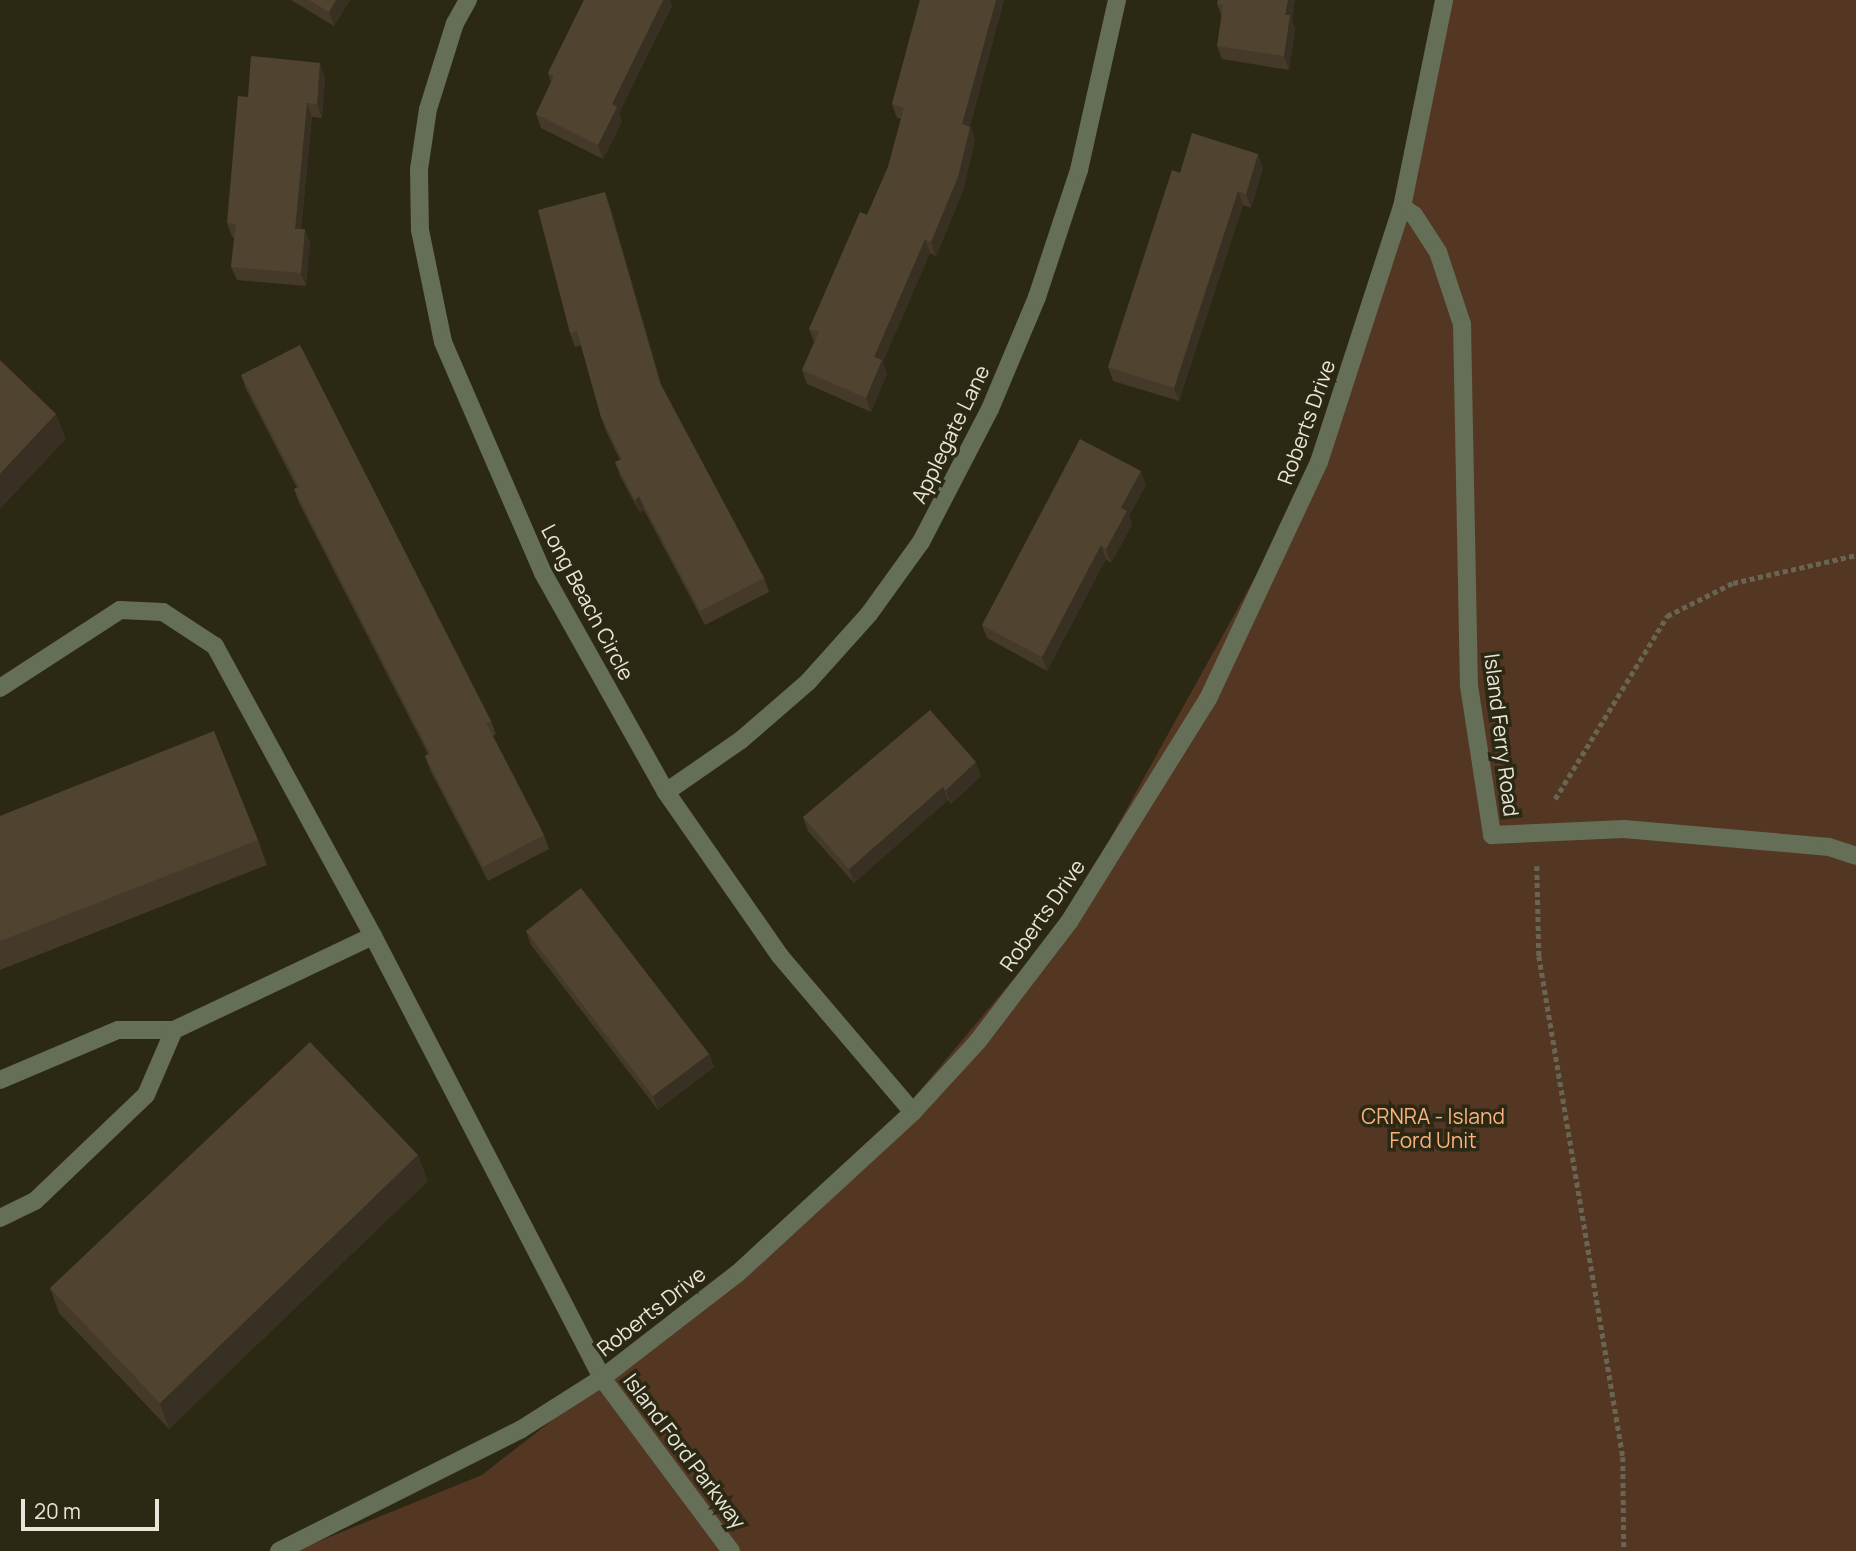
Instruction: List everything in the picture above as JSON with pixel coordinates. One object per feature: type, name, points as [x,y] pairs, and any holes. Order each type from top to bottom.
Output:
[{"type":"street","name":"Long Beach Circle","points":[[468,0],[454,23],[428,109],[419,169],[420,230],[443,342],[543,573],[666,792],[780,956],[913,1112]]},
{"type":"street","name":"Applegate Lane","points":[[666,792],[741,740],[808,682],[869,614],[921,542],[990,409],[1037,297],[1079,170],[1117,0]]},
{"type":"street","name":"Roberts Drive","points":[[279,1551],[520,1430],[602,1378],[738,1273],[913,1112],[978,1041],[1069,922],[1208,699],[1319,462],[1402,207],[1444,0]]},
{"type":"street","name":"Island Ferry Road","points":[[1402,207],[1414,215],[1438,252],[1462,324],[1469,686],[1492,835],[1624,829],[1829,847],[1856,856]]},
{"type":"street","name":"Island Ford Parkway","points":[[0,688],[120,610],[163,612],[215,646],[373,936],[602,1378],[731,1551]]},
{"type":"street","points":[[0,1080],[118,1030],[174,1030],[373,936]]},
{"type":"street","points":[[0,1218],[35,1200],[146,1096],[174,1030]]},
{"type":"path","points":[[1624,1551],[1623,1457],[1539,956],[1536,831],[1667,616],[1733,583],[1856,555]]},
{"type":"green space","name":"CRNRA - Island Ford Unit","points":[[1435,0],[1856,0],[1856,1551],[295,1551],[482,1475],[817,1213],[1069,913],[1306,485],[1428,97]]},
{"type":"building","points":[[309,0],[336,0],[329,12]]},
{"type":"building","points":[[584,0],[663,0],[612,104],[617,107],[598,145],[536,114],[554,76],[548,73]]},
{"type":"building","points":[[920,0],[996,0],[962,124],[970,127],[958,177],[931,242],[925,239],[874,357],[882,360],[866,398],[802,370],[819,332],[809,329],[860,212],[867,215],[888,167],[904,108],[892,104]]},
{"type":"building","points":[[1218,0],[1288,0],[1285,15],[1290,15],[1284,56],[1217,46],[1223,5],[1217,4]]},
{"type":"building","points":[[251,56],[320,63],[317,104],[307,103],[295,229],[305,229],[301,273],[231,267],[236,224],[227,223],[238,96],[248,97]]},
{"type":"building","points":[[1192,133],[1258,154],[1246,194],[1238,191],[1174,388],[1108,367],[1172,170],[1180,173]]},
{"type":"building","points":[[605,192],[660,383],[764,578],[700,611],[639,496],[635,500],[615,462],[622,459],[601,417],[577,331],[570,333],[538,210]]},
{"type":"building","points":[[300,345],[491,721],[486,723],[544,835],[483,867],[425,756],[430,753],[294,489],[299,487],[241,375]]},
{"type":"building","points":[[0,360],[56,414],[0,474]]},
{"type":"building","points":[[1080,439],[1141,471],[1121,508],[1127,511],[1106,549],[1101,545],[1042,657],[982,625]]},
{"type":"building","points":[[930,710],[976,762],[946,790],[943,787],[849,869],[803,817]]},
{"type":"building","points":[[214,731],[258,840],[0,941],[0,816]]},
{"type":"building","points":[[581,888],[709,1054],[653,1096],[526,931]]},
{"type":"building","points":[[310,1042],[418,1155],[160,1403],[50,1288]]}]
